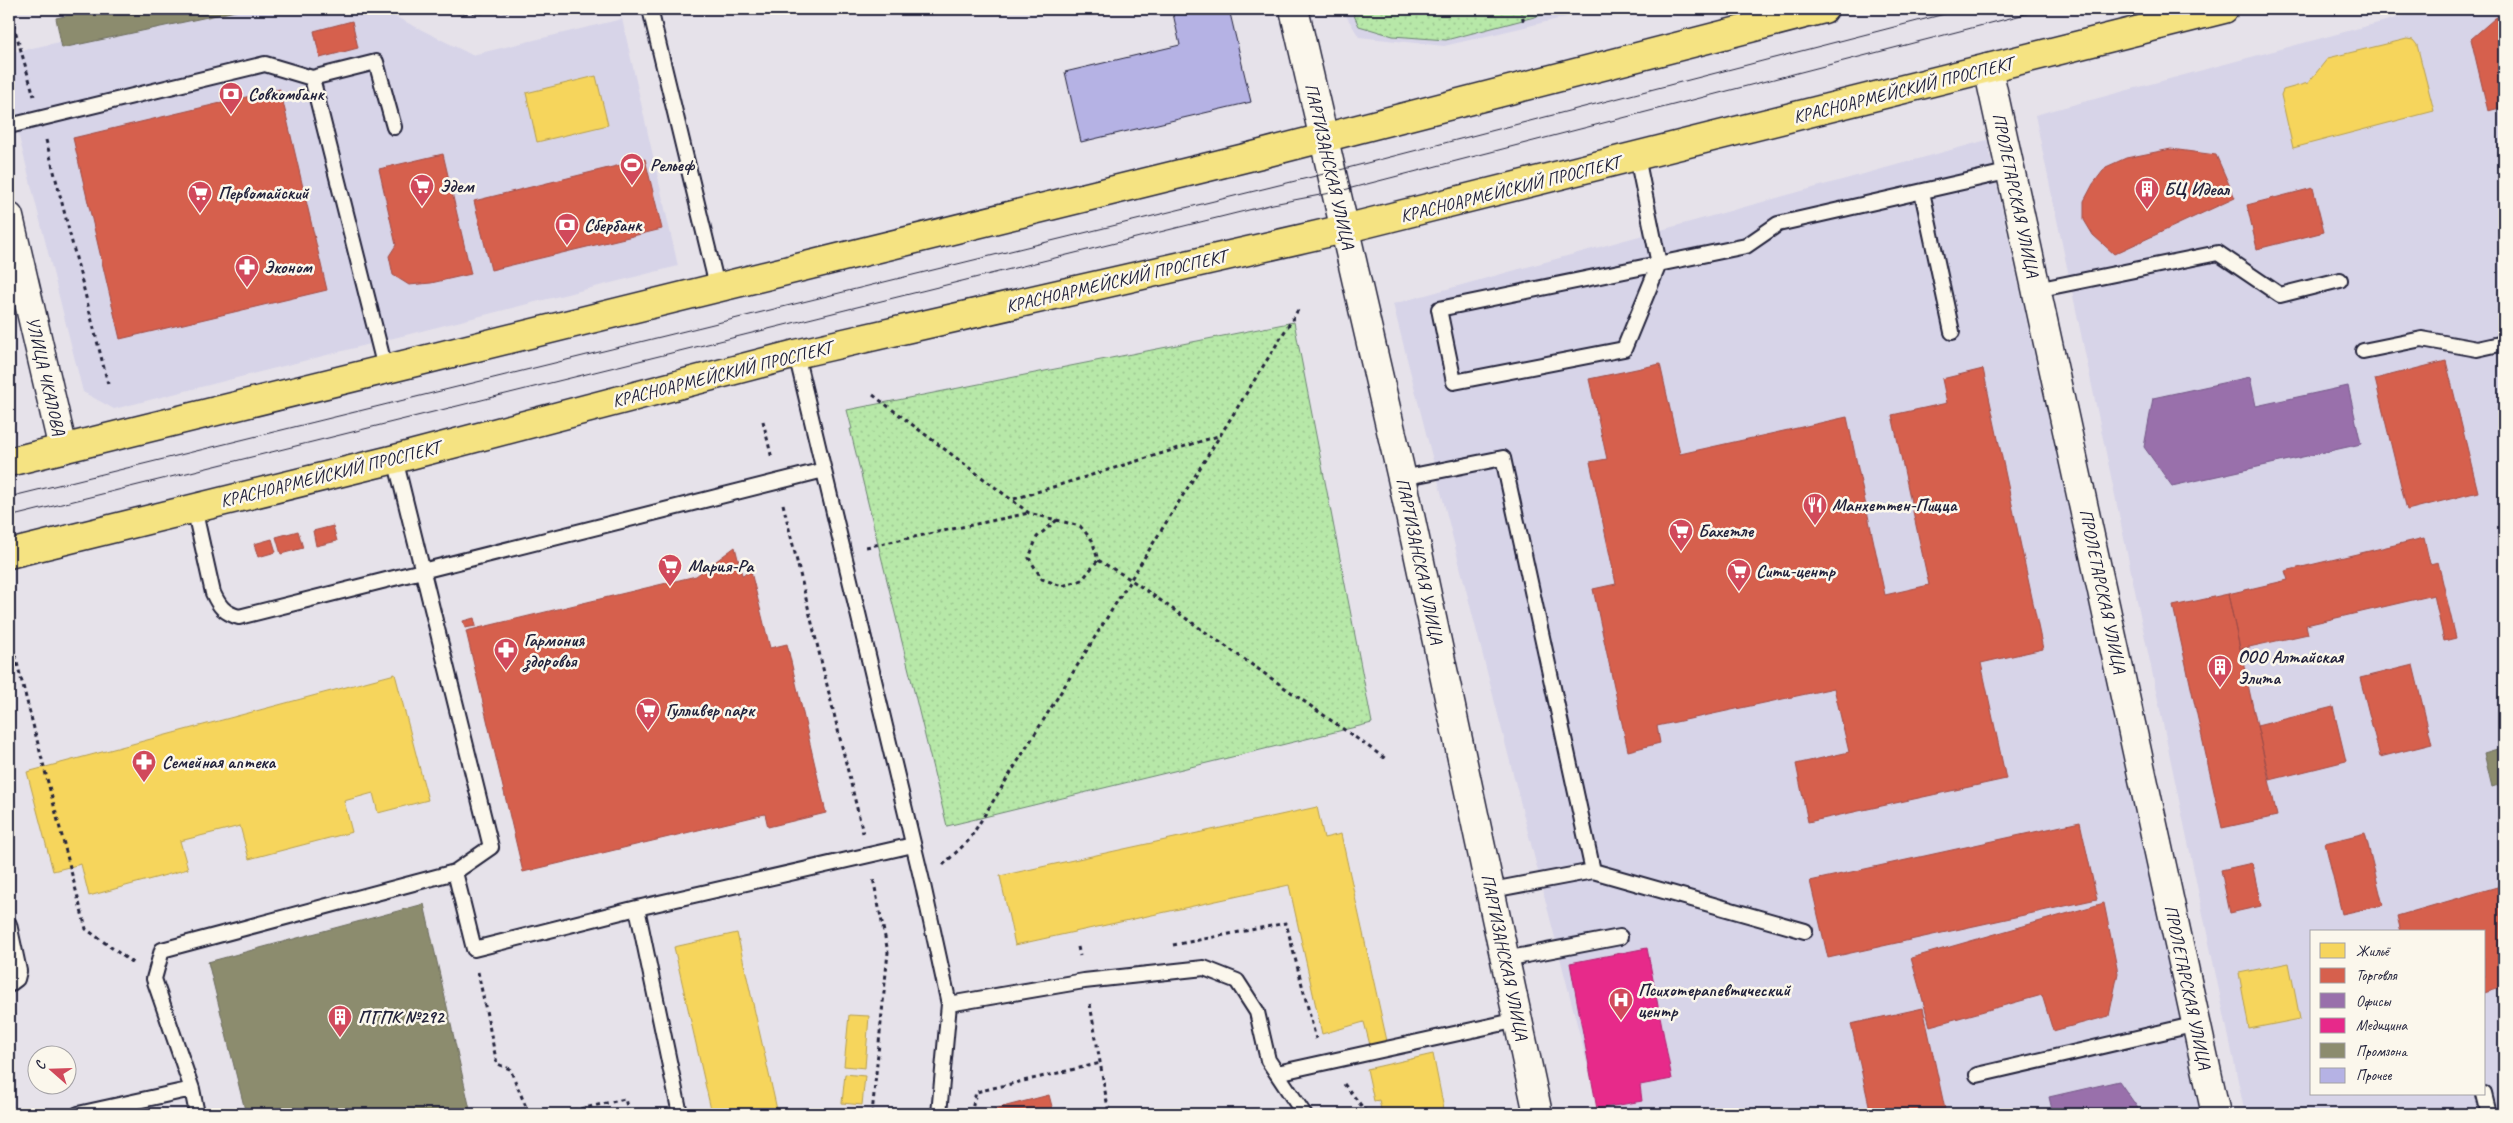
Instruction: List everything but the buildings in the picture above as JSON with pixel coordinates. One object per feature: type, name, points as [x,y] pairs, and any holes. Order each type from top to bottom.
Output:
[{"type":"main road","points":[[9,462],[717,286],[1325,138],[1824,9]]},
{"type":"main road","name":"КРАСНОАРМЕЙСКИЙ ПРОСПЕКТ","points":[[9,554],[395,459],[796,354],[1344,229],[1637,158],[2217,10]]},
{"type":"street","name":"ПАРТИЗАНСКАЯ УЛИЦА","points":[[1294,9],[1402,478],[1492,890],[1538,1114]]},
{"type":"street","name":"ПРОЛЕТАРСКАЯ УЛИЦА","points":[[1988,68],[2216,1114]]},
{"type":"street","name":"УЛИЦА ЧКАЛОВА","points":[[9,217],[63,449]]},
{"type":"lane","points":[[650,9],[717,286]]},
{"type":"lane","points":[[9,126],[265,64],[312,78],[376,62],[394,127]]},
{"type":"lane","points":[[312,78],[385,368]]},
{"type":"lane","points":[[1637,158],[1659,264],[1624,349],[1454,382],[1440,309],[1659,264],[1746,246],[1778,224],[2011,171]]},
{"type":"lane","points":[[1922,192],[1952,332]]},
{"type":"lane","points":[[2036,290],[2218,253],[2280,295],[2340,280]]},
{"type":"lane","points":[[2363,351],[2422,339],[2477,349],[2504,343]]},
{"type":"lane","points":[[796,354],[923,885],[949,1004],[939,1114]]},
{"type":"lane","points":[[1402,478],[1503,458],[1593,871]]},
{"type":"lane","points":[[197,1114],[192,1089],[154,979],[162,950],[455,872],[491,847],[395,459]]},
{"type":"lane","points":[[194,508],[213,592],[227,613],[238,617],[824,470]]},
{"type":"lane","points":[[455,872],[474,948],[637,908],[913,845]]},
{"type":"lane","points":[[1492,890],[1593,871],[1805,931]]},
{"type":"lane","points":[[637,908],[680,1114]]},
{"type":"lane","points":[[9,924],[20,972],[17,979],[9,985]]},
{"type":"lane","points":[[1505,959],[1620,937]]},
{"type":"lane","points":[[949,1004],[1084,981],[1204,968],[1237,981],[1257,1012],[1268,1060],[1304,1114]]},
{"type":"lane","points":[[1277,1073],[1518,1020]]},
{"type":"lane","points":[[1977,1075],[2197,1024]]},
{"type":"lane","points":[[78,1114],[192,1089]]},
{"type":"lane","points":[[2484,1096],[2489,1114]]},
{"type":"path","points":[[9,9],[40,118],[108,384]]},
{"type":"path","points":[[424,9],[462,13],[545,9]]},
{"type":"path","points":[[1521,9],[1524,24]]},
{"type":"path","points":[[923,885],[968,840],[1298,310]]},
{"type":"path","points":[[873,395],[1013,499],[1029,513]]},
{"type":"path","points":[[763,420],[868,855],[888,952],[872,1114]]},
{"type":"path","points":[[1013,499],[1218,436]]},
{"type":"path","points":[[844,552],[1029,513],[1080,526],[1092,540],[1098,560],[1130,579],[1386,759]]},
{"type":"path","points":[[1057,520],[1037,537],[1029,558],[1042,579],[1062,586],[1082,580],[1098,560]]},
{"type":"path","points":[[9,632],[86,929],[154,979]]},
{"type":"path","points":[[1078,947],[1109,1114]]},
{"type":"path","points":[[474,948],[497,1064],[510,1069],[528,1113],[517,1114]]},
{"type":"path","points":[[971,1114],[976,1092],[1101,1063]]},
{"type":"path","points":[[557,1114],[625,1099],[628,1114]]},
{"type":"shaded area","points":[[213,9],[380,9],[472,55],[622,19],[678,266],[114,409],[83,392],[9,97],[9,53]]},
{"type":"shaded area","points":[[1342,9],[1600,9],[1444,46],[1359,37]]},
{"type":"shaded area","points":[[2430,9],[2504,9],[2504,1114],[2245,1114],[2035,115]]},
{"type":"shaded area","points":[[1987,140],[2201,1114],[1600,1114],[1393,304]]},
{"type":"green space","points":[[1351,9],[1565,9],[1446,40],[1393,36],[1359,26]]},
{"type":"green space","points":[[1294,322],[1372,723],[947,826],[850,429],[852,429],[847,410]]},
{"type":"tram line","points":[[9,497],[1332,172],[1964,9]]},
{"type":"tram line","points":[[9,517],[1273,204],[1336,192],[2045,9]]},
{"type":"place","name":"Совкомбанк","points":[[231,115]]},
{"type":"place","name":"Рельеф","points":[[632,186]]},
{"type":"place","name":"Эдем","points":[[422,207]]},
{"type":"place","name":"БЦ Идеал","points":[[2147,210]]},
{"type":"place","name":"Первомайский","points":[[200,214]]},
{"type":"place","name":"Сбербанк","points":[[567,246]]},
{"type":"place","name":"Эконом","points":[[247,288]]},
{"type":"place","name":"Манхеттен-Пицца","points":[[1815,526]]},
{"type":"place","name":"Бахетле","points":[[1681,552]]},
{"type":"place","name":"Мария-Ра","points":[[670,587]]},
{"type":"place","name":"Сити-центр","points":[[1739,592]]},
{"type":"place","name":"Гармония здоровья","points":[[506,671]]},
{"type":"place","name":"ООО Алтайская Элита","points":[[2220,688]]},
{"type":"place","name":"Гулливер парк","points":[[648,731]]},
{"type":"place","name":"Семейная аптека","points":[[144,783]]},
{"type":"place","name":"Психотерапевтический центр","points":[[1621,1021]]},
{"type":"place","name":"ПГПК №292","points":[[340,1038]]}]
